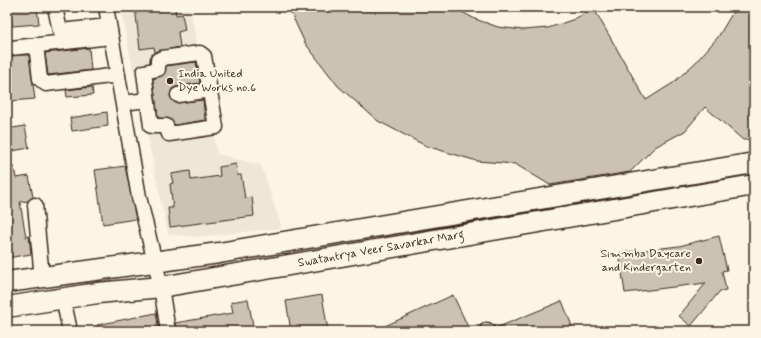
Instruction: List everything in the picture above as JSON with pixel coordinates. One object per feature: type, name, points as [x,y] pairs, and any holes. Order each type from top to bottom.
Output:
[{"type":"main road","name":"Swatantrya Veer Savarkar Marg","points":[[7,282],[154,263],[754,163]]},
{"type":"main road","name":"Swatantrya Veer Savarkar Marg","points":[[7,307],[63,298],[161,287],[754,185]]},
{"type":"street","points":[[55,7],[60,31],[110,31]]},
{"type":"street","points":[[106,7],[139,197],[161,287],[168,331]]},
{"type":"street","points":[[11,48],[36,45],[110,31]]},
{"type":"street","points":[[36,45],[40,79],[46,84],[118,75]]},
{"type":"street","points":[[200,53],[203,54],[210,90],[217,126],[213,129],[169,134],[166,126],[152,127],[144,72],[158,68],[158,60],[162,58],[200,53]]},
{"type":"street","points":[[178,95],[210,90]]},
{"type":"street","points":[[122,103],[147,100]]},
{"type":"street","points":[[34,205],[42,278]]},
{"type":"street","points":[[63,298],[70,331]]},
{"type":"shaded area","name":"India United Dye Works no.6","points":[[120,7],[190,7],[217,154],[261,165],[282,228],[196,237],[168,234]]},
{"type":"building","points":[[10,7],[37,7],[39,24],[12,26]]},
{"type":"building","points":[[135,7],[175,7],[176,15],[182,14],[185,30],[178,32],[180,47],[155,52],[154,47],[140,49]]},
{"type":"building","points":[[288,7],[453,7],[475,19],[498,27],[523,30],[548,28],[572,20],[594,9],[646,100],[673,83],[696,62],[718,37],[736,7],[754,7],[754,139],[743,140],[705,107],[685,131],[655,147],[630,172],[550,185],[515,164],[477,161],[426,146],[378,121],[338,86],[305,43]]},
{"type":"building","points":[[89,48],[91,70],[48,75],[45,53]]},
{"type":"building","points":[[7,55],[29,55],[35,99],[11,101],[10,94],[7,94]]},
{"type":"building","points":[[196,62],[200,83],[176,87],[172,89],[170,96],[175,103],[203,100],[205,120],[175,125],[170,119],[158,118],[153,79],[163,75],[166,66]]},
{"type":"building","points":[[92,87],[93,95],[67,97],[66,90]]},
{"type":"building","points":[[107,112],[108,126],[72,131],[70,118]]},
{"type":"building","points":[[25,126],[29,148],[7,152],[7,129]]},
{"type":"building","points":[[236,164],[237,175],[241,175],[245,198],[252,197],[254,216],[170,227],[168,208],[173,208],[170,184],[173,183],[171,174],[190,171],[191,180],[220,176],[219,167]]},
{"type":"building","points":[[125,166],[136,219],[103,224],[95,170]]},
{"type":"building","points":[[7,167],[14,167],[16,178],[29,176],[33,197],[28,201],[20,202],[26,237],[29,236],[31,254],[7,258]]},
{"type":"building","points":[[719,236],[727,270],[722,271],[726,290],[720,291],[691,326],[679,316],[706,283],[625,293],[619,253],[679,246]]},
{"type":"building","points":[[322,295],[328,331],[291,331],[286,301]]},
{"type":"building","points":[[453,295],[470,331],[374,331]]},
{"type":"building","points":[[248,299],[254,331],[176,331],[175,323],[233,313],[231,302]]},
{"type":"building","points":[[562,301],[574,331],[496,331],[496,328]]},
{"type":"building","points":[[156,313],[159,331],[98,331],[97,325]]},
{"type":"place","name":"India United Dye Works no.6","points":[[170,81]]},
{"type":"place","name":"Simmba Daycare and Kindergarten","points":[[699,261]]}]
